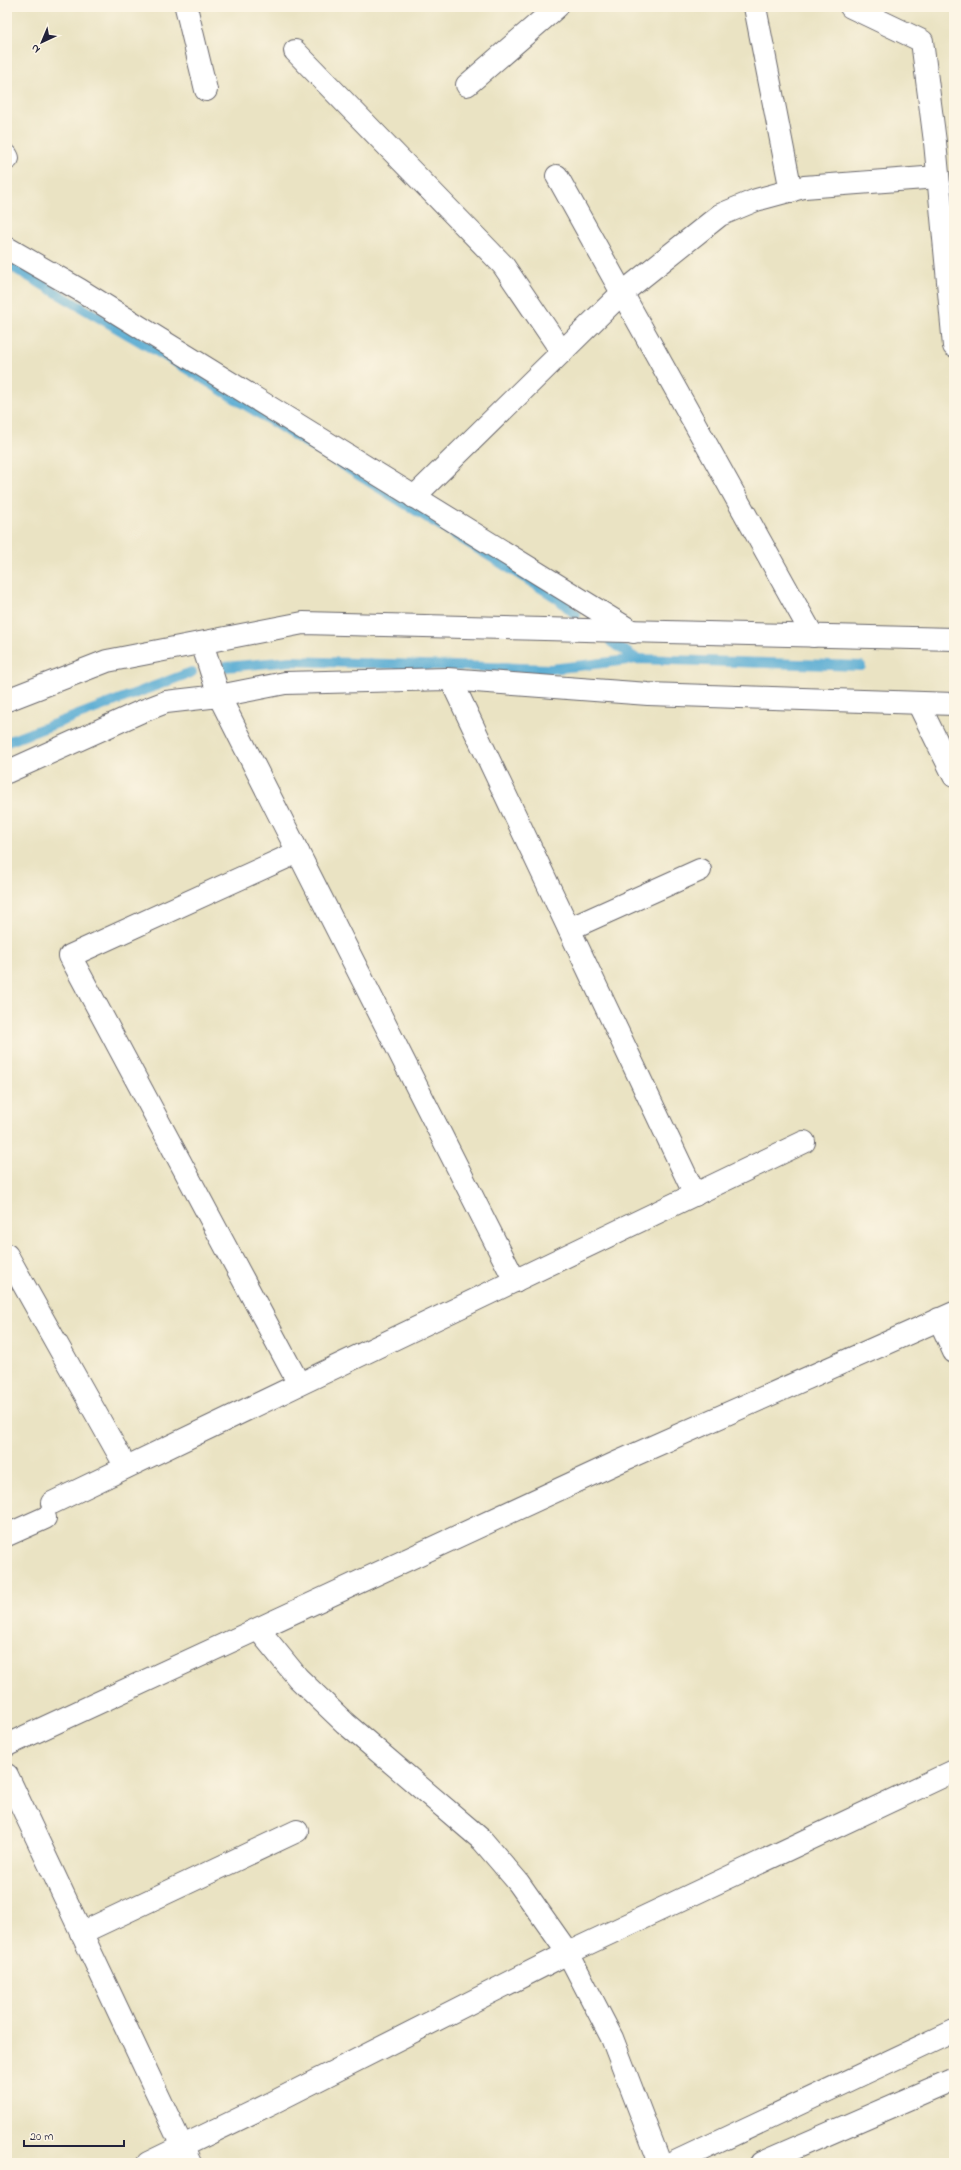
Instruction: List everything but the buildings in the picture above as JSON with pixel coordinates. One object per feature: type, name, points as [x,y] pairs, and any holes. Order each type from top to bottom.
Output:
[{"type":"street","points":[[186,7],[206,90]]},
{"type":"street","points":[[467,85],[557,7]]},
{"type":"street","points":[[755,7],[791,190]]},
{"type":"street","points":[[851,7],[922,41],[938,177],[954,346]]},
{"type":"street","points":[[295,51],[502,265],[562,352]]},
{"type":"street","points":[[556,176],[813,636]]},
{"type":"street","points":[[414,497],[621,294],[720,215],[756,200],[804,187],[938,177]]},
{"type":"street","points":[[7,248],[80,290],[634,632]]},
{"type":"street","points":[[7,700],[107,661],[303,623],[954,639]]},
{"type":"street","points":[[202,643],[219,696],[515,1281]]},
{"type":"street","points":[[451,680],[695,1195]]},
{"type":"street","points":[[7,772],[147,709],[166,702],[219,696],[285,683],[451,680],[648,694],[954,704]]},
{"type":"street","points":[[918,703],[954,776]]},
{"type":"street","points":[[298,852],[70,956],[299,1384]]},
{"type":"street","points":[[569,929],[700,870]]},
{"type":"street","points":[[7,1535],[126,1467],[804,1142]]},
{"type":"street","points":[[7,1255],[126,1467]]},
{"type":"street","points":[[7,1745],[616,1463],[947,1316],[954,1352]]},
{"type":"street","points":[[258,1629],[298,1678],[345,1723],[482,1840],[518,1882],[568,1953],[612,2038],[660,2163]]},
{"type":"street","points":[[148,2163],[186,2155],[568,1953],[954,1771]]},
{"type":"street","points":[[7,1775],[186,2155]]},
{"type":"street","points":[[81,1933],[297,1831]]},
{"type":"street","points":[[680,2162],[954,2031]]},
{"type":"street","points":[[761,2163],[954,2079]]},
{"type":"waterway","points":[[7,264],[192,372],[557,598],[576,615]]},
{"type":"waterway","points":[[611,642],[637,659]]},
{"type":"waterway","points":[[225,667],[291,661],[551,669],[637,659],[861,666]]},
{"type":"waterway","points":[[7,742],[192,672]]}]
